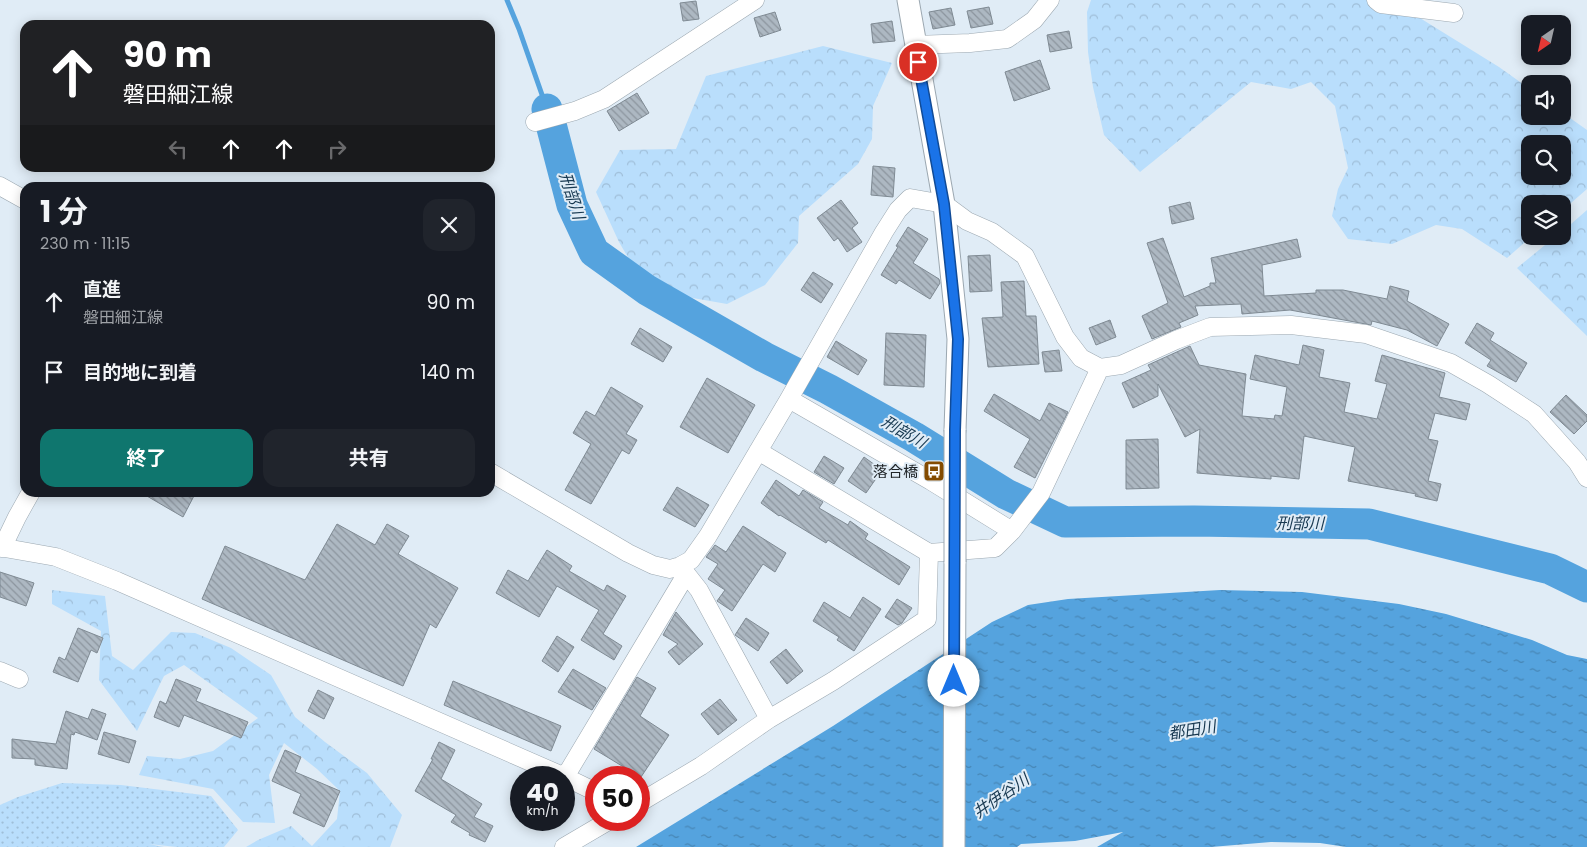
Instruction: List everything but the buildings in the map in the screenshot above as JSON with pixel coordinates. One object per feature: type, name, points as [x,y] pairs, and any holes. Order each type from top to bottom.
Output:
[{"type":"main road","points":[[909,0],[915,45],[944,204],[958,339],[955,430],[954,847]]},
{"type":"street","points":[[535,122],[569,113],[604,99],[755,0]]},
{"type":"street","points":[[915,45],[970,43],[1007,39],[1034,20],[1050,0]]},
{"type":"street","points":[[1376,0],[1381,4],[1454,13]]},
{"type":"street","points":[[0,186],[20,197]]},
{"type":"street","points":[[495,475],[628,553],[653,565],[670,569],[691,560],[708,536],[789,399],[884,232],[898,210],[910,198],[944,204],[967,221],[992,232],[1025,256],[1065,337],[1081,358],[1100,368],[1121,366],[1176,340],[1210,327],[1291,325],[1366,334],[1451,363],[1534,414],[1577,462],[1587,478]]},
{"type":"street","points":[[758,451],[929,553],[995,548],[1015,528],[1041,493],[1100,368]]},
{"type":"street","points":[[789,399],[1015,528]]},
{"type":"street","points":[[28,497],[1,548],[56,557],[540,766]]},
{"type":"street","points":[[650,796],[701,766],[769,719],[833,681],[927,619],[929,553]]},
{"type":"street","points":[[680,566],[699,590],[769,719]]},
{"type":"street","points":[[572,766],[684,578],[680,566]]},
{"type":"street","points":[[0,671],[19,679]]},
{"type":"street","points":[[564,847],[591,831]]},
{"type":"green space","points":[[1091,0],[1398,0],[1407,10],[1521,83],[1521,125],[1571,125],[1571,119],[1587,130],[1587,189],[1571,203],[1571,195],[1521,195],[1522,245],[1507,258],[1462,229],[1436,225],[1392,244],[1348,239],[1332,216],[1338,189],[1348,168],[1335,106],[1311,82],[1291,89],[1251,82],[1140,172],[1104,135],[1093,87],[1088,52],[1087,12]]},
{"type":"green space","points":[[823,46],[892,63],[873,106],[872,139],[858,164],[799,216],[798,243],[765,285],[727,304],[647,290],[619,242],[596,192],[620,150],[676,149],[706,76]]},
{"type":"green space","points":[[1587,210],[1587,336],[1517,268],[1545,245],[1571,245],[1571,224]]},
{"type":"green space","points":[[52,590],[105,596],[112,656],[133,670],[171,632],[195,633],[231,648],[271,675],[295,717],[367,773],[402,815],[390,847],[246,847],[291,826],[312,846],[337,819],[340,791],[317,769],[284,743],[269,775],[275,823],[243,822],[213,789],[139,775],[147,756],[180,759],[213,751],[258,718],[184,665],[164,676],[137,731],[99,680],[101,631],[52,604]]},
{"type":"green space","points":[[62,783],[121,785],[211,796],[238,830],[224,847],[177,847],[149,844],[164,847],[0,847],[0,805],[18,797]]},
{"type":"water","points":[[1220,590],[1302,592],[1399,604],[1446,614],[1532,640],[1567,655],[1587,659],[1587,847],[1346,847],[1320,843],[1271,842],[1211,847],[1097,847],[1123,832],[1075,841],[1021,844],[1017,847],[636,847],[833,726],[992,622],[1028,605],[1068,599]]},
{"type":"waterway","name":"刑部川","points":[[507,0],[547,109]]},
{"type":"waterway","name":"刑部川","points":[[547,109],[572,205],[594,252],[647,290],[764,357],[828,389],[914,437],[1006,494],[1065,522],[1194,521],[1369,524],[1550,569],[1587,587]]},
{"type":"place","name":"落合橋","points":[[934,471]]},
{"type":"route","points":[[918,62],[944,204],[958,339],[955,430],[954,681]]},
{"type":"water label","name":"都田川","points":[[1192,730]]},
{"type":"water label","name":"井伊谷川","points":[[1001,796]]}]
